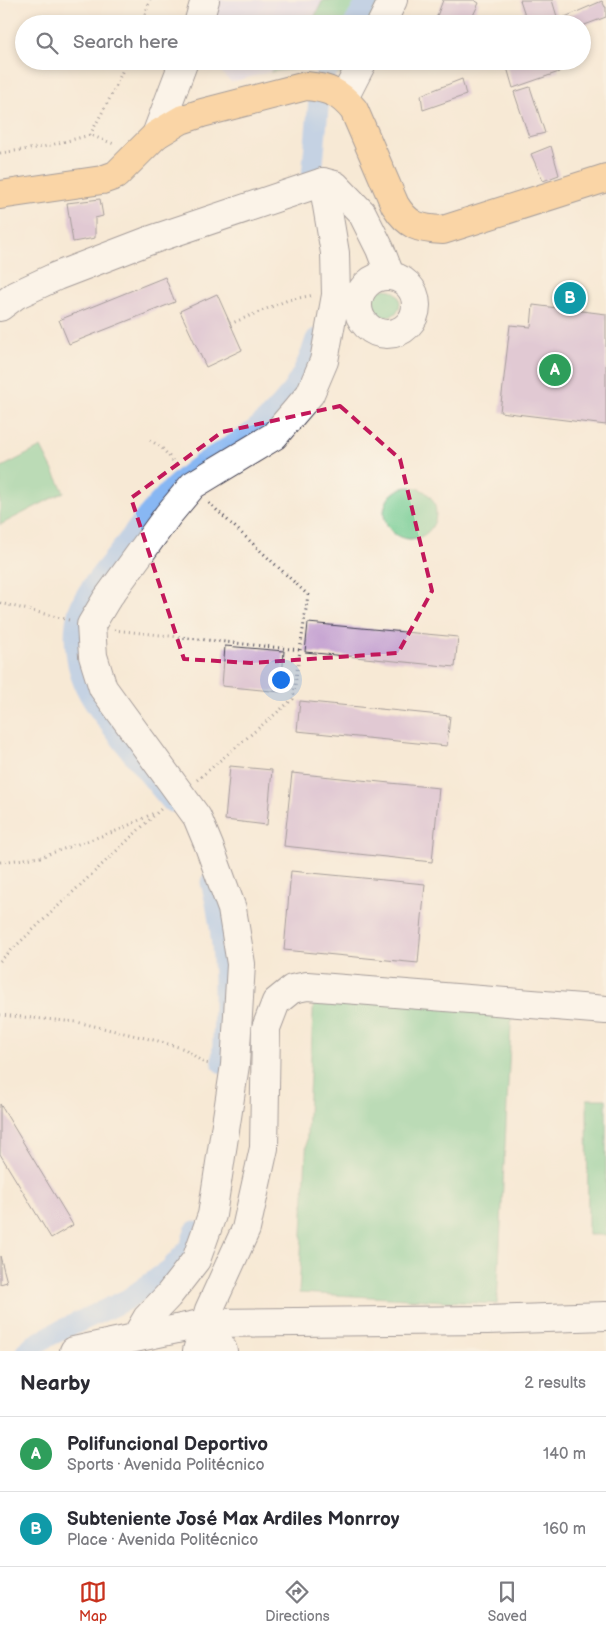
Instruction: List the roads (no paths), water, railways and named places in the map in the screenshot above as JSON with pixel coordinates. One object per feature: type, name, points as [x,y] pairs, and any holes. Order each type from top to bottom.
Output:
[{"type":"main road","points":[[0,195],[102,180],[116,175],[147,144],[181,120],[306,86],[321,87],[340,96],[354,110],[395,205],[410,224],[426,230],[443,230],[606,178]]},
{"type":"street","points":[[201,15],[205,0]]},
{"type":"street","points":[[385,15],[392,0]]},
{"type":"street","points":[[147,144],[180,70]]},
{"type":"street","points":[[340,96],[357,70]]},
{"type":"street","points":[[0,307],[16,295],[57,276],[148,241],[317,184],[335,185],[362,213],[380,249],[390,275]]},
{"type":"street","points":[[136,1337],[147,1318],[168,1296],[196,1260],[212,1215],[235,1065],[241,964],[232,909],[197,818],[104,688],[94,656],[91,625],[106,600],[168,515],[186,477],[274,436],[310,394],[324,361],[336,295],[335,253],[317,184]]},
{"type":"street","points":[[197,1351],[209,1310],[246,1229],[264,1148],[266,1028],[276,1002],[292,989],[307,986],[606,1010]]},
{"type":"street","points":[[235,1065],[265,1067]]},
{"type":"street","points":[[74,1351],[205,1323],[487,1320],[606,1316]]},
{"type":"street","points":[[205,1323],[223,1351]]},
{"type":"waterway","points":[[359,15],[368,0]]},
{"type":"waterway","points":[[312,175],[319,99]]},
{"type":"waterway","points":[[172,802],[105,717],[85,685],[78,664],[75,641],[79,610],[97,579],[164,496],[196,468],[252,432],[279,407],[301,376],[316,339]]},
{"type":"waterway","points":[[211,882],[220,927],[224,972],[222,1063]]},
{"type":"waterway","points":[[27,1351],[53,1334],[128,1299],[170,1269],[190,1247],[195,1231]]},
{"type":"place","name":"Subteniente José Max Ardiles Monrroy","points":[[570,298]]},
{"type":"place","name":"Polifuncional Deportivo","points":[[555,370]]}]
